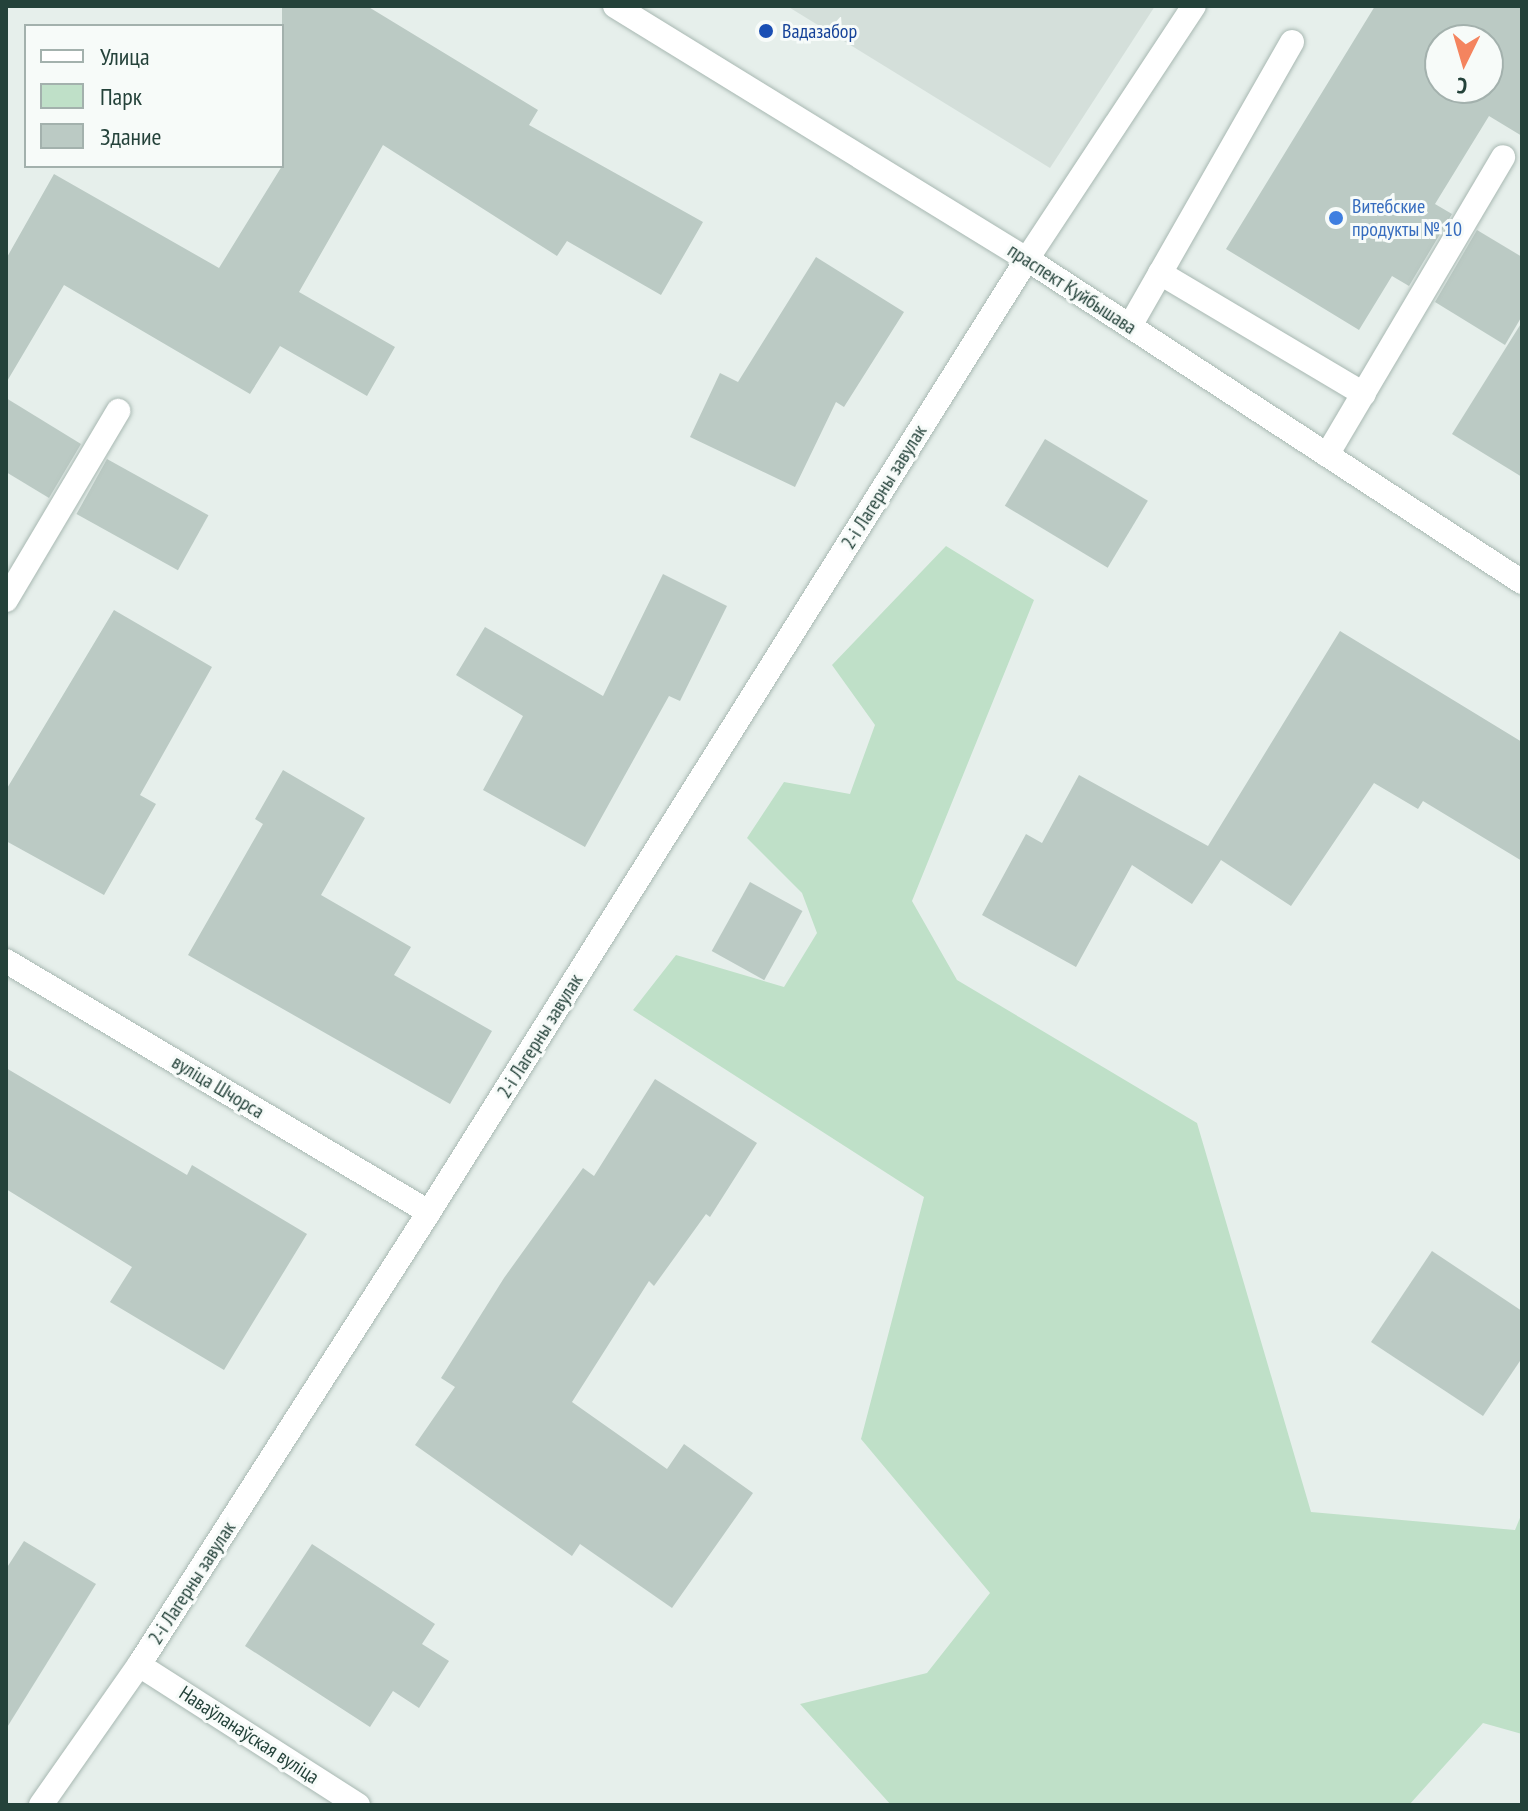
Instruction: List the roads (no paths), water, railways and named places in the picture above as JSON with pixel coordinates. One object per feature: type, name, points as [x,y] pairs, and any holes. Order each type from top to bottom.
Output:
[{"type":"street","name":"праспект Куйбышава","points":[[615,6],[1027,259],[1522,582]]},
{"type":"street","name":"2-і Лагерны завулак","points":[[41,1805],[139,1665],[429,1212],[1027,259],[1194,6]]},
{"type":"street","points":[[1130,326],[1292,42]]},
{"type":"street","points":[[1327,455],[1503,157]]},
{"type":"street","points":[[1160,273],[1364,394]]},
{"type":"street","points":[[6,600],[118,411]]},
{"type":"street","name":"вуліца Шчорса","points":[[6,961],[429,1212]]},
{"type":"street","name":"Наваўланаўская вуліца","points":[[139,1665],[358,1805]]},
{"type":"place","name":"Вадазабор","points":[[766,31]]},
{"type":"place","name":"Витебские продукты № 10","points":[[1336,218]]}]
